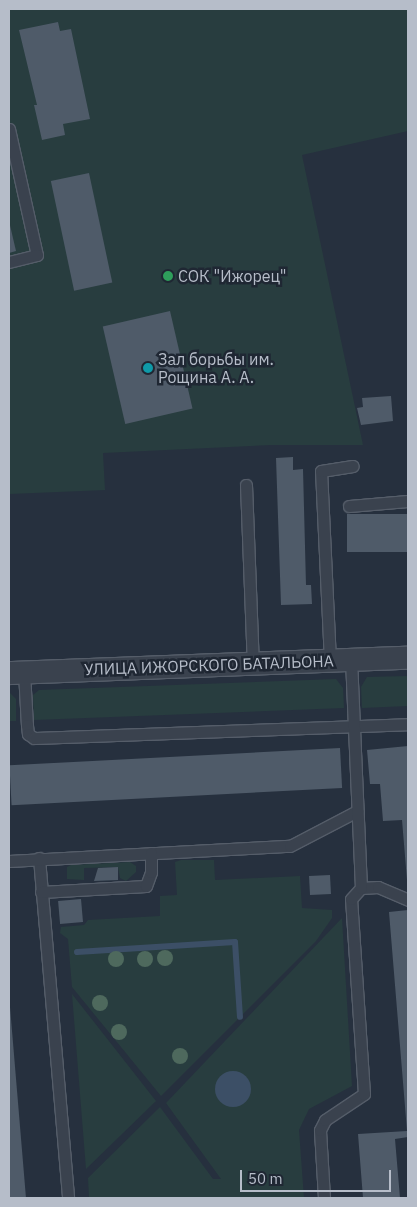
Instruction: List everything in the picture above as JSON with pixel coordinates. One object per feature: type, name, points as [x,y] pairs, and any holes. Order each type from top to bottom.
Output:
[{"type":"street","name":"УЛИЦА ИЖОРСКОГО БАТАЛЬОНА","points":[[17,672],[408,658]]},
{"type":"lane","points":[[9,129],[36,255],[9,262]]},
{"type":"lane","points":[[353,466],[321,471],[340,660],[354,727],[361,888]]},
{"type":"lane","points":[[246,485],[253,664]]},
{"type":"lane","points":[[348,506],[408,502]]},
{"type":"lane","points":[[17,672],[28,734],[34,738],[408,724]]},
{"type":"lane","points":[[9,861],[290,846],[357,812]]},
{"type":"lane","points":[[42,892],[146,886],[151,872],[151,853]]},
{"type":"lane","points":[[39,858],[68,1198]]},
{"type":"lane","points":[[324,1198],[320,1130],[325,1120],[364,1094],[351,899],[361,888],[378,887],[408,900]]},
{"type":"green space","name":"СОК \"Ижорец\"","points":[[9,9],[408,9],[408,131],[302,155],[363,445],[271,445],[103,453],[105,490],[9,494]]},
{"type":"green space","points":[[408,676],[408,706],[362,708],[361,687],[367,677]]},
{"type":"green space","points":[[336,679],[343,688],[344,708],[34,720],[33,695],[39,690]]},
{"type":"green space","points":[[9,692],[16,699],[16,721],[9,721]]},
{"type":"green space","points":[[181,860],[214,860],[215,880],[300,876],[302,908],[332,910],[332,918],[316,941],[161,1096],[72,987],[68,939],[60,933],[61,927],[84,925],[88,920],[160,916],[160,896],[177,895],[175,862]]},
{"type":"green space","points":[[130,862],[136,866],[136,872],[126,881],[120,878],[118,867],[84,868],[84,880],[67,879],[67,867],[71,865]]},
{"type":"green space","points":[[342,918],[352,1086],[309,1109],[299,1130],[304,1198],[89,1198],[88,1178],[160,1107],[213,1179],[221,1179],[166,1103]]},
{"type":"green space","points":[[72,994],[156,1101],[86,1169]]},
{"type":"water","points":[[233,1071],[245,1077],[251,1089],[245,1101],[233,1107],[221,1101],[215,1089],[221,1077]]},
{"type":"building","points":[[58,22],[60,31],[71,29],[90,119],[63,124],[65,135],[42,140],[34,105],[37,105],[19,30]]},
{"type":"building","points":[[89,173],[112,283],[74,291],[51,181]]},
{"type":"building","points":[[9,221],[16,251],[9,253]]},
{"type":"building","name":"Зал борьбы им. Рощина А. А.","points":[[170,311],[192,408],[125,424],[103,327]]},
{"type":"building","points":[[391,396],[393,421],[361,425],[357,408],[363,407],[362,398]]},
{"type":"building","points":[[293,457],[293,470],[303,469],[306,585],[311,585],[312,604],[281,605],[276,458]]},
{"type":"building","points":[[347,514],[408,514],[408,552],[347,552]]},
{"type":"building","points":[[408,746],[407,880],[402,820],[383,821],[380,784],[370,784],[367,750]]},
{"type":"building","points":[[340,748],[342,788],[12,805],[9,765]]},
{"type":"building","points":[[118,867],[118,880],[94,881],[98,868]]},
{"type":"building","points":[[330,875],[331,894],[310,895],[309,876]]},
{"type":"building","points":[[81,899],[83,922],[60,924],[58,901]]},
{"type":"building","points":[[408,910],[408,1137],[395,1139],[400,1198],[363,1198],[358,1134],[407,1131],[389,912]]},
{"type":"building","points":[[10,1007],[26,1198],[9,1198]]},
{"type":"waterway","points":[[77,952],[235,942],[240,1017]]},
{"type":"place","name":"СОК \"Ижорец\"","points":[[168,276]]},
{"type":"place","name":"Зал борьбы им. Рощина А. А.","points":[[148,368]]}]
